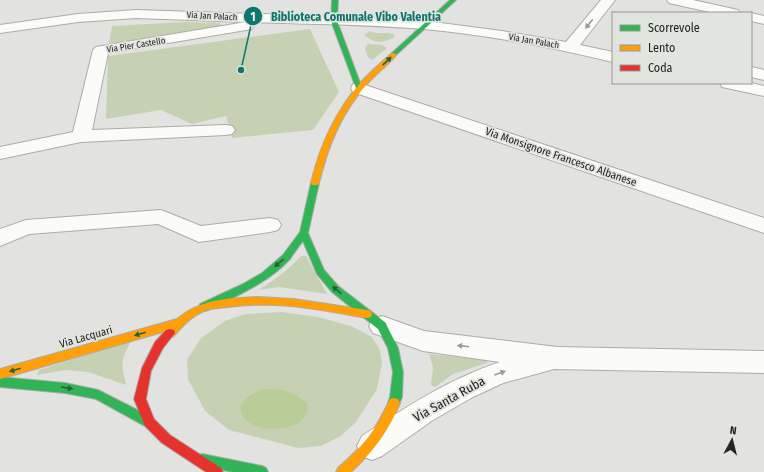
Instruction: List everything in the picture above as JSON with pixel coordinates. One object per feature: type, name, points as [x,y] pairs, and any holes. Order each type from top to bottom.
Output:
[{"type":"main road","points":[[335,0],[334,21],[359,88]]},
{"type":"main road","points":[[149,422],[140,399],[146,371],[159,345],[178,323],[204,307],[246,288],[265,275],[286,257],[304,233],[322,154],[342,110],[359,88],[424,25],[453,0]]},
{"type":"main road","points":[[304,233],[320,272],[335,289],[375,320],[393,348],[398,372],[396,397],[386,423],[369,448],[342,472]]},
{"type":"main road","points":[[204,307],[231,302],[259,300],[286,301],[375,320]]},
{"type":"main road","name":"Via Lacquari","points":[[0,374],[178,323]]},
{"type":"main road","points":[[0,382],[65,388],[98,395],[149,422],[166,438],[217,472]]},
{"type":"main road","points":[[199,459],[262,472]]},
{"type":"street","points":[[169,8],[189,0],[206,16]]},
{"type":"street","points":[[570,47],[608,0]]},
{"type":"street","points":[[674,0],[728,12]]},
{"type":"street","points":[[737,12],[742,0]]},
{"type":"street","name":"Via Jan Palach","points":[[0,29],[104,32],[136,14],[169,8],[206,16],[424,25],[502,35],[570,47],[612,57]]},
{"type":"street","points":[[752,17],[764,20]]},
{"type":"street","name":"Via Pier Castello","points":[[80,136],[104,32],[292,19]]},
{"type":"street","points":[[752,72],[764,75]]},
{"type":"street","points":[[732,84],[764,91]]},
{"type":"street","name":"Via Monsignore Francesco Albanese","points":[[359,88],[764,226]]},
{"type":"street","points":[[0,153],[80,136],[226,130]]},
{"type":"street","points":[[0,238],[26,227],[161,217],[199,234],[270,225]]},
{"type":"street","name":"Via Santa Ruba","points":[[375,320],[423,341],[557,358],[764,362]]},
{"type":"street","name":"Via Santa Ruba","points":[[369,448],[429,408],[477,382],[512,369],[557,358]]},
{"type":"shaded area","points":[[184,22],[220,23],[223,27],[109,44],[112,26]]},
{"type":"shaded area","points":[[310,29],[339,92],[313,130],[232,138],[226,116],[192,124],[161,110],[106,119],[108,56]]},
{"type":"shaded area","points":[[370,31],[395,35],[394,38],[378,42],[364,35]]},
{"type":"shaded area","points":[[368,44],[381,45],[386,47],[386,49],[372,60],[368,57],[365,48]]},
{"type":"shaded area","points":[[301,256],[306,256],[327,294],[279,287],[258,290],[281,274]]},
{"type":"shaded area","points":[[282,312],[318,317],[351,326],[372,337],[380,350],[382,363],[377,389],[356,422],[341,436],[321,446],[298,448],[229,430],[205,411],[188,379],[187,360],[201,338],[225,321],[245,314]]},
{"type":"shaded area","points":[[132,340],[125,352],[123,362],[123,372],[126,385],[88,372],[65,370],[37,375],[39,370]]},
{"type":"shaded area","points":[[429,354],[487,360],[487,363],[453,374],[435,387],[431,385],[433,367]]},
{"type":"shaded area","points":[[264,389],[282,390],[292,393],[307,403],[308,412],[300,422],[289,427],[267,429],[254,425],[244,417],[240,406],[250,395]]},
{"type":"traffic: fast","points":[[335,0],[334,21],[359,88]]},
{"type":"traffic: fast","points":[[394,54],[453,0]]},
{"type":"traffic: fast","points":[[204,307],[246,287],[265,275],[286,257],[304,233],[315,183]]},
{"type":"traffic: fast","points":[[304,233],[320,272],[335,289],[382,326],[393,348],[398,372],[396,397],[394,403]]},
{"type":"traffic: fast","points":[[0,382],[65,388],[98,395],[149,422]]},
{"type":"traffic: fast","points":[[202,460],[262,472]]},
{"type":"traffic: slow","points":[[315,183],[326,145],[343,110],[371,75],[394,54]]},
{"type":"traffic: slow","points":[[170,333],[177,325],[199,309],[208,306],[240,302],[276,301],[313,305],[367,314]]},
{"type":"traffic: slow","points":[[0,374],[178,323]]},
{"type":"traffic: slow","points":[[342,472],[367,449],[384,425],[394,403]]},
{"type":"traffic: jam","points":[[170,333],[159,345],[146,371],[140,399],[149,422],[166,439],[217,472]]},
{"type":"place","name":"Biblioteca Comunale Vibo Valentia","points":[[241,70]]}]
